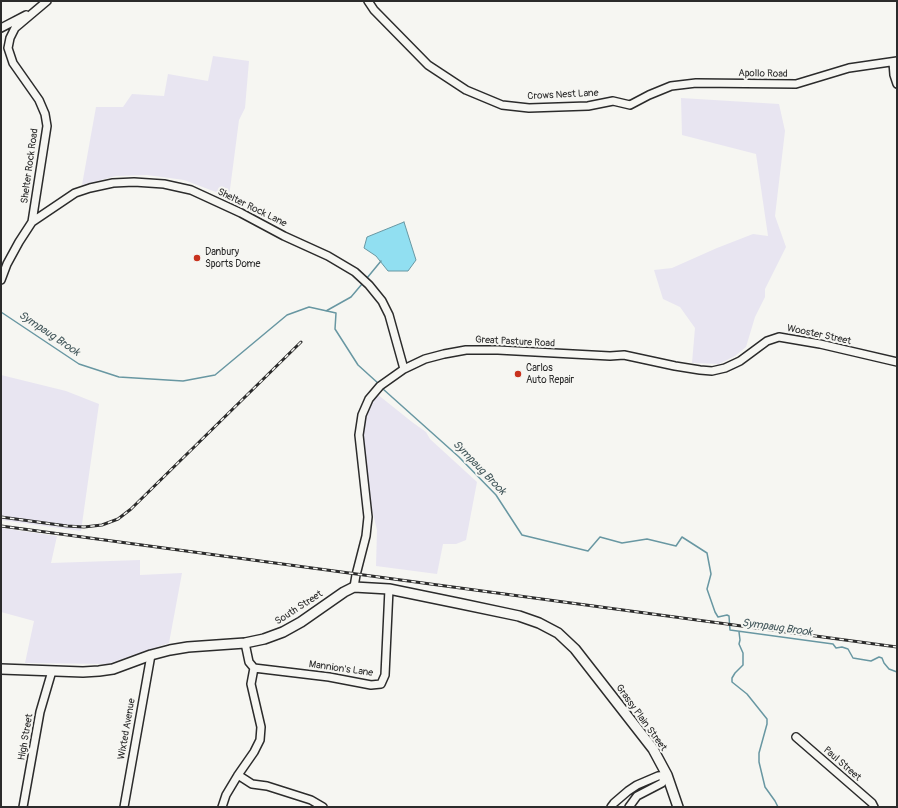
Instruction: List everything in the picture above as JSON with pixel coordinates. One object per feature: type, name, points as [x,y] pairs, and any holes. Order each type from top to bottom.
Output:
[{"type":"main road","name":"South Street","points":[[1,669],[83,672],[113,669],[151,655],[170,650],[188,647],[245,643],[264,639],[283,632],[301,622],[344,592],[354,588],[389,589],[519,616],[539,623],[558,633],[575,648]]},
{"type":"main road","name":"Grassy Plain Street","points":[[575,648],[644,736],[667,776],[678,807]]},
{"type":"street","name":"Shelter Rock Road","points":[[1,280],[4,263],[32,222],[47,126],[45,114],[39,100],[13,63],[8,48],[10,38],[15,28],[47,1]]},
{"type":"street","name":"Crows Nest Lane","points":[[368,1],[374,10],[428,65],[466,90],[502,105],[529,108],[588,106],[613,101],[630,105]]},
{"type":"street","points":[[1,28],[7,23],[34,11]]},
{"type":"street","points":[[895,62],[894,75],[897,84]]},
{"type":"street","name":"Apollo Road","points":[[630,105],[671,86],[696,83],[796,84],[849,68],[895,62]]},
{"type":"street","name":"Shelter Rock Lane","points":[[32,222],[75,193],[113,183],[134,182],[164,184],[191,190],[242,213],[284,236],[328,256],[355,272],[369,285],[382,301],[389,315],[404,369]]},
{"type":"street","name":"Wooster Street","points":[[650,360],[712,371],[725,368],[740,361],[767,341],[779,337],[820,344],[897,362]]},
{"type":"street","name":"Great Pasture Road","points":[[354,588],[368,518],[359,435],[362,415],[369,399],[380,386],[404,369],[425,359],[466,350],[498,350],[610,356],[624,355],[650,360]]},
{"type":"street","name":"Mannion's Lane","points":[[254,668],[323,676],[371,685],[380,684],[385,675],[389,589]]},
{"type":"street","points":[[222,807],[226,794],[254,752],[260,740],[261,727],[251,684],[254,668],[249,662],[245,643]]},
{"type":"street","name":"Wixted Avenue","points":[[124,807],[151,655]]},
{"type":"street","name":"High Street","points":[[23,807],[40,712],[52,671]]},
{"type":"street","name":"Paul Street","points":[[796,737],[872,803],[874,807]]},
{"type":"street","points":[[238,775],[252,784],[311,800],[323,807]]},
{"type":"street","points":[[611,807],[638,785],[658,776],[667,776]]},
{"type":"street","points":[[629,807],[637,796],[662,783],[667,776]]},
{"type":"shaded area","points":[[213,56],[249,61],[245,108],[239,120],[229,197],[184,180],[147,175],[116,176],[82,185],[96,107],[123,107],[132,94],[164,96],[168,74],[208,81]]},
{"type":"shaded area","points":[[681,98],[779,104],[785,131],[775,216],[786,247],[765,289],[765,297],[755,317],[746,347],[735,356],[719,364],[692,363],[695,328],[680,307],[663,299],[654,270],[672,268],[753,234],[768,236],[756,154],[682,135]]},
{"type":"shaded area","points":[[1,375],[66,391],[99,404],[81,531],[1,520]]},
{"type":"shaded area","points":[[377,394],[426,432],[430,439],[477,482],[466,540],[456,544],[443,544],[437,574],[376,566],[377,530],[372,510],[360,437],[362,420]]},
{"type":"shaded area","points":[[1,528],[57,536],[51,563],[140,560],[140,575],[182,573],[169,643],[107,664],[25,663],[34,621],[1,612]]},
{"type":"water","points":[[404,222],[416,260],[408,271],[388,271],[376,256],[364,248],[367,237]]},
{"type":"waterway","points":[[367,278],[381,261]]},
{"type":"waterway","points":[[326,311],[351,297],[362,284]]},
{"type":"waterway","name":"Sympaug Brook","points":[[1,312],[79,364],[119,377],[183,381],[215,375],[287,315],[309,307],[336,313],[335,329],[358,365],[379,384]]},
{"type":"waterway","name":"Sympaug Brook","points":[[383,389],[459,457],[496,495],[522,535],[588,551],[600,537],[622,543],[647,539],[676,546],[682,537],[707,553],[711,574],[707,589],[718,617],[729,616],[730,630],[833,644],[836,648],[842,647],[848,649],[853,658],[871,661],[879,657],[882,658],[889,669],[897,672]]},
{"type":"waterway","points":[[739,632],[739,644],[743,653],[743,665],[735,673],[732,678],[732,682],[747,694],[767,719],[759,753],[759,762],[765,787],[778,807]]},
{"type":"railway","points":[[1,517],[84,527],[102,525],[118,519],[131,509],[301,342]]},
{"type":"railway","points":[[1,526],[897,647]]},
{"type":"place","name":"Danbury Sports Dome","points":[[197,258]]},
{"type":"place","name":"Carlos Auto Repair","points":[[518,374]]}]
